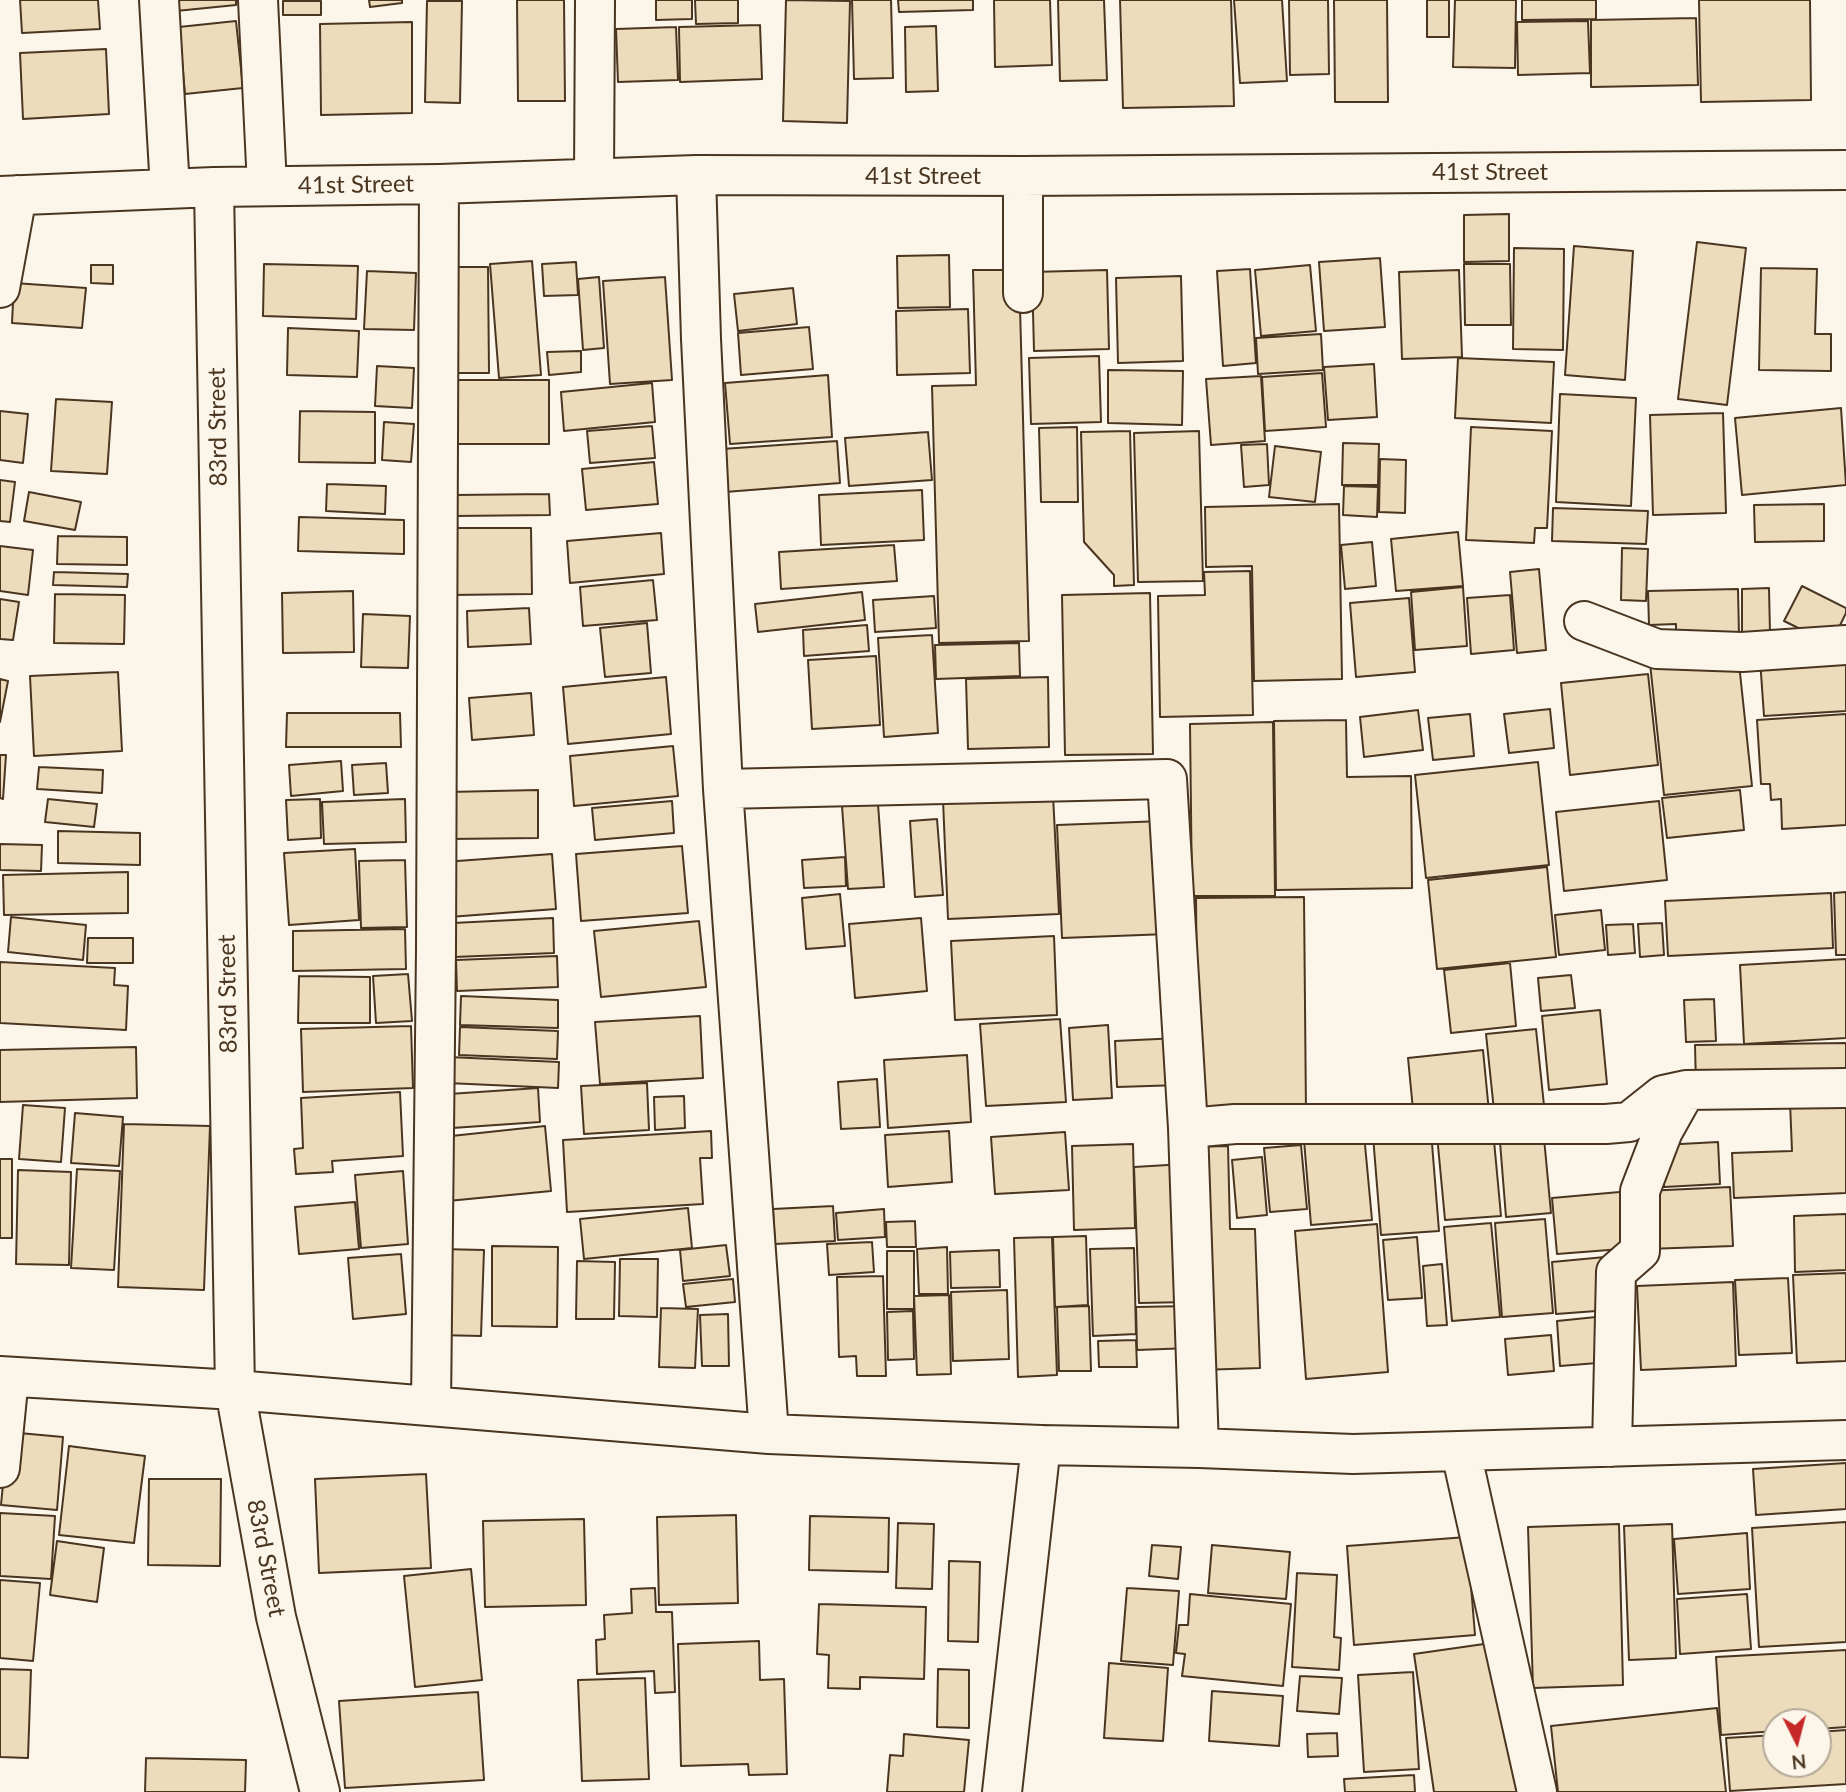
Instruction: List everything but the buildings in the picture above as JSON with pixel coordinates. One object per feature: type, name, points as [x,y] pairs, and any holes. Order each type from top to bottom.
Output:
[{"type":"street","points":[[159,0],[170,189]]},
{"type":"street","points":[[258,0],[267,187]]},
{"type":"street","points":[[594,178],[595,0]]},
{"type":"street","name":"41st Street","points":[[8,196],[214,187],[439,184],[696,175],[1023,176],[1846,170]]},
{"type":"street","points":[[696,175],[701,339],[723,789],[769,1434]]},
{"type":"street","points":[[1023,176],[1023,293]]},
{"type":"street","points":[[431,1406],[439,184]]},
{"type":"street","name":"83rd Street","points":[[214,187],[235,1390],[276,1617],[320,1792]]},
{"type":"street","points":[[0,288],[8,196]]},
{"type":"street","points":[[1584,621],[1657,649],[1742,652],[1846,645]]},
{"type":"street","points":[[723,789],[1167,779],[1188,1128],[1199,1448]]},
{"type":"street","points":[[1188,1128],[1235,1125],[1606,1124],[1629,1122],[1663,1095],[1686,1090],[1846,1088]]},
{"type":"street","points":[[1612,1447],[1616,1272],[1640,1251],[1640,1191],[1663,1131],[1686,1090]]},
{"type":"street","points":[[0,1468],[4,1376],[235,1390],[769,1434],[1041,1445],[1353,1454],[1846,1440]]},
{"type":"street","points":[[1002,1792],[1041,1445]]},
{"type":"street","points":[[1461,1452],[1536,1792]]}]
